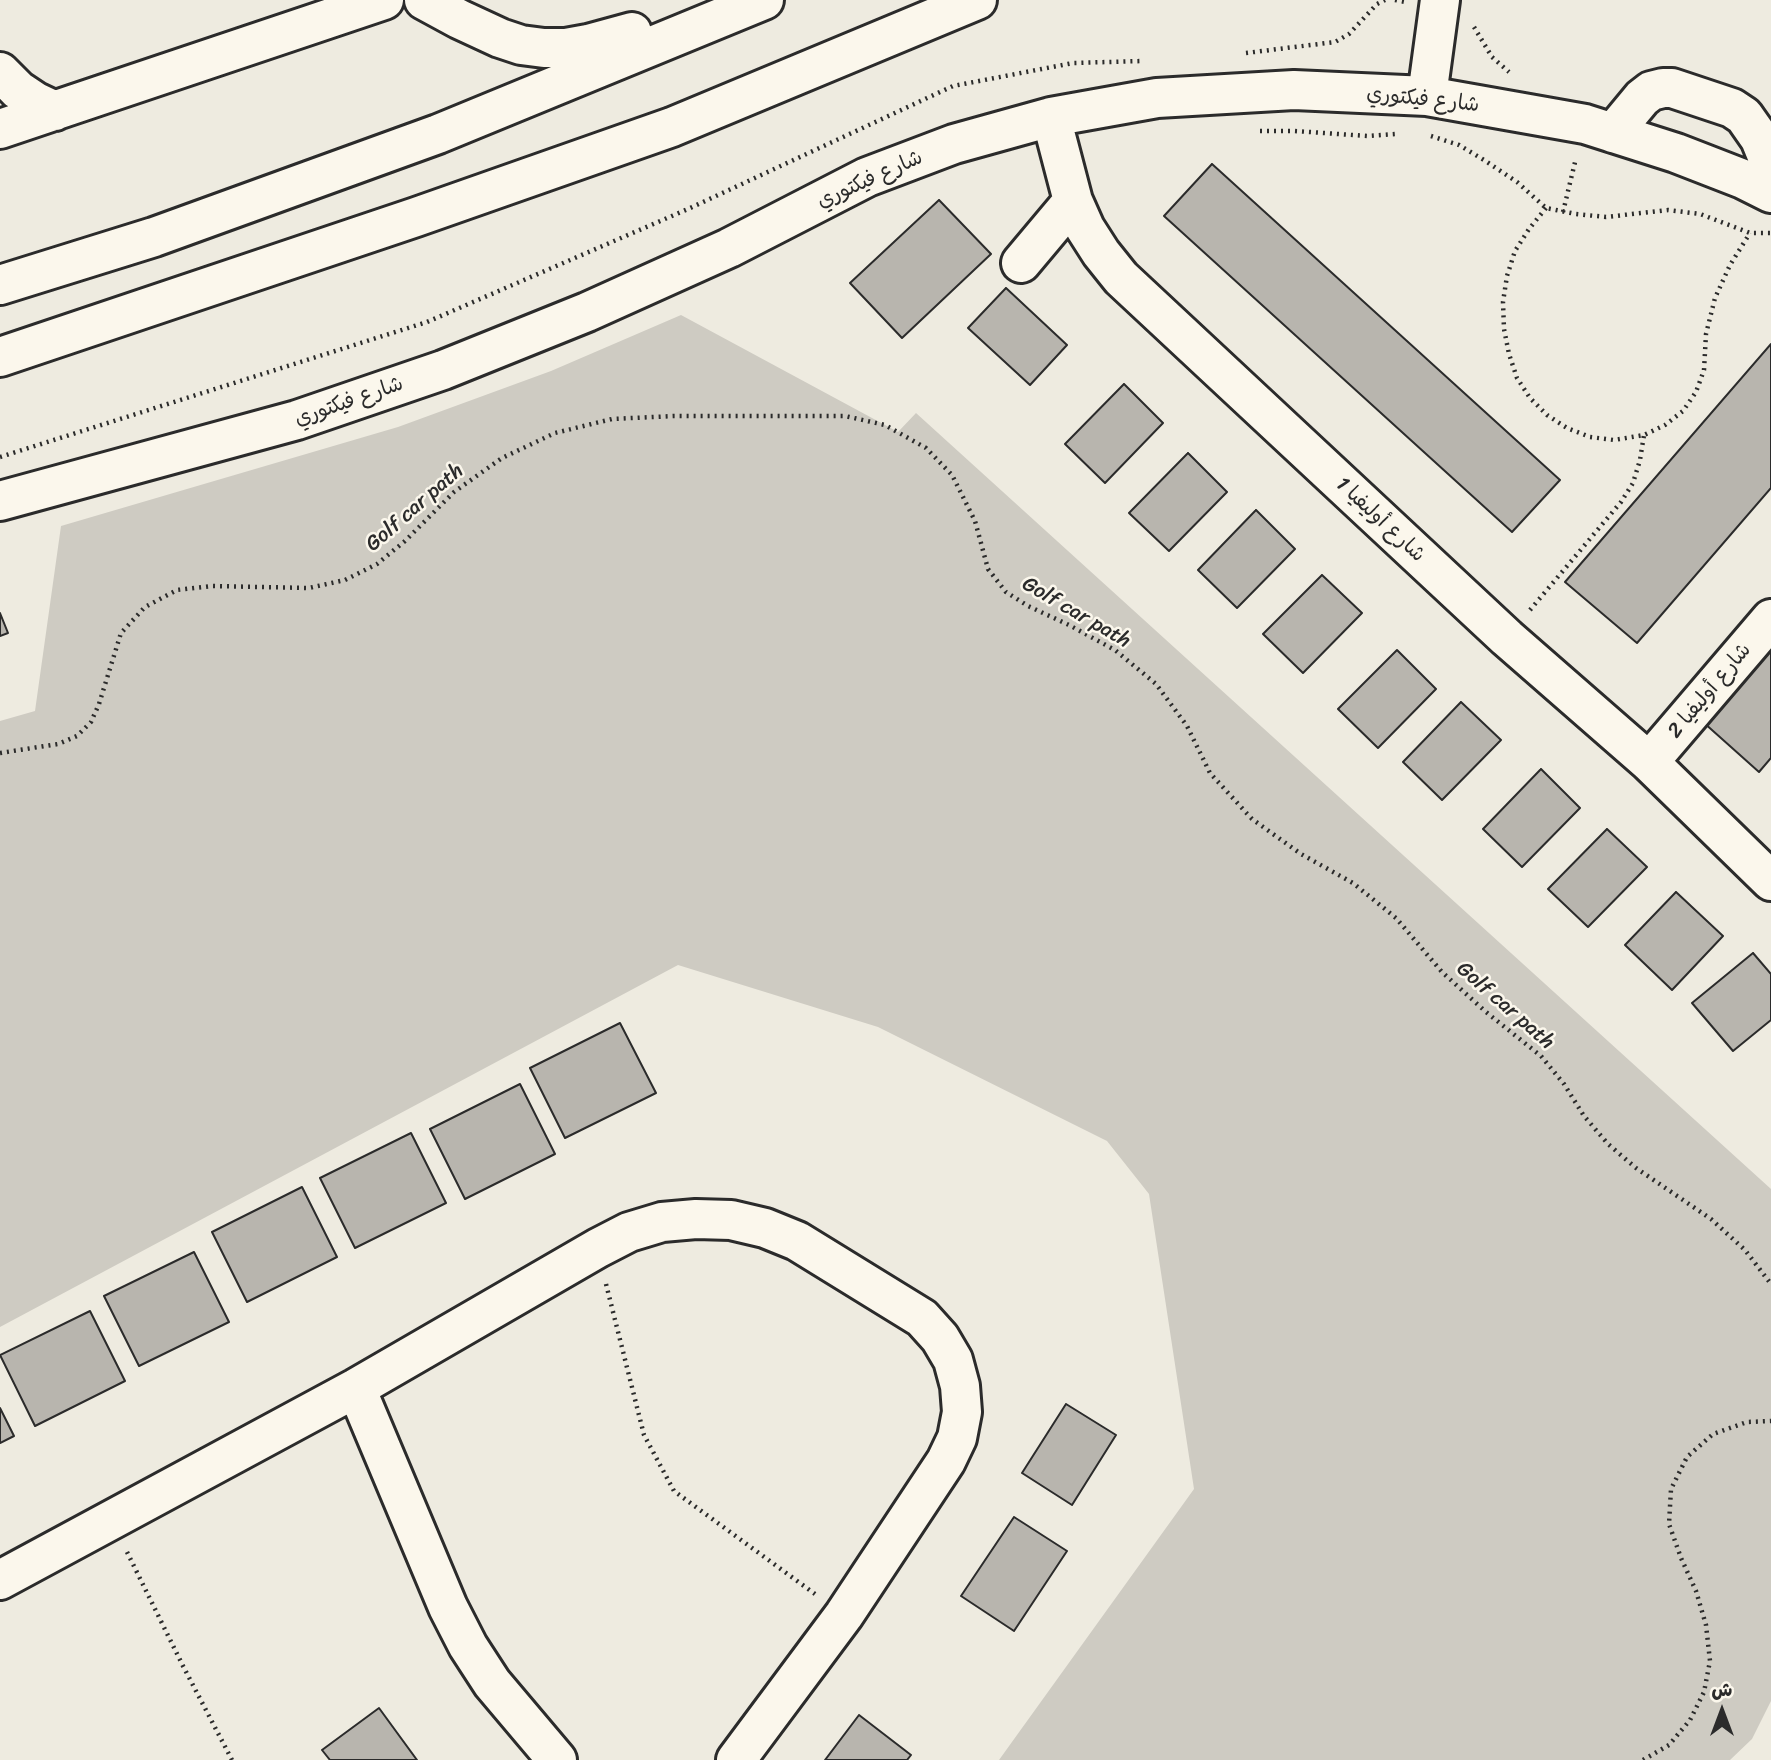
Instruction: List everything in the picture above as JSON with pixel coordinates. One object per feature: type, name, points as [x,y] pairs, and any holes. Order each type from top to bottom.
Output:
[{"type":"street","points":[[0,129],[384,0]]},
{"type":"street","points":[[424,0],[500,38],[544,48],[566,48],[645,29],[717,19]]},
{"type":"street","points":[[0,285],[154,237],[438,134],[764,0]]},
{"type":"street","points":[[0,358],[672,127],[977,0]]},
{"type":"street","points":[[1416,95],[1421,0]]},
{"type":"street","points":[[1416,95],[1440,0]]},
{"type":"street","points":[[0,72],[27,96],[55,111]]},
{"type":"street","points":[[1613,133],[1651,91],[1672,88],[1732,108],[1744,116],[1760,139],[1771,166]]},
{"type":"street","name":"شارع فيكتوري","points":[[0,501],[297,420],[443,370],[611,301],[729,248],[867,177],[954,144],[1051,117],[1157,98],[1294,90],[1416,95],[1585,124],[1676,153],[1771,193]]},
{"type":"street","name":"شارع أوليفيا 1","points":[[1051,117],[1073,201],[1085,228],[1121,278],[1507,638],[1649,762],[1771,881]]},
{"type":"street","points":[[1021,263],[1073,201]]},
{"type":"street","name":"شارع أوليفيا 2","points":[[1649,762],[1771,619]]},
{"type":"street","points":[[0,1580],[356,1388],[629,1232],[662,1223],[696,1219],[731,1220],[765,1228],[797,1241],[922,1318],[940,1338],[953,1360],[960,1386],[962,1412],[957,1438],[946,1461],[844,1615],[736,1760]]},
{"type":"street","points":[[356,1388],[443,1595],[468,1646],[492,1682],[556,1760]]},
{"type":"path","points":[[1239,54],[1335,42],[1349,34],[1377,4],[1385,0]]},
{"type":"path","points":[[0,457],[427,322],[688,209],[953,86],[1073,63],[1156,61]]},
{"type":"path","points":[[1259,131],[1367,136],[1404,133]]},
{"type":"path","points":[[1418,135],[1432,136],[1459,145],[1517,182],[1546,208],[1606,217],[1668,211],[1700,214],[1750,233],[1771,233]]},
{"type":"path","points":[[1546,208],[1516,251],[1507,276],[1503,302],[1504,329],[1517,377],[1530,398],[1547,415],[1567,428],[1590,437],[1614,440],[1643,435],[1665,425],[1683,411],[1696,392],[1704,370],[1706,334],[1715,299],[1730,265],[1750,233]]},
{"type":"path","name":"Golf car path","points":[[0,753],[58,744],[77,736],[91,722],[121,633],[145,607],[177,590],[212,586],[309,588],[345,580],[377,564],[405,541],[454,492],[502,458],[555,433],[612,419],[674,416],[845,416],[884,425],[926,447],[952,475],[975,521],[988,569],[1006,592],[1115,650],[1156,684],[1187,726],[1210,773],[1252,819],[1301,854],[1353,883],[1396,918],[1443,972],[1486,1012],[1541,1056],[1564,1084],[1584,1116],[1608,1144],[1636,1168],[1711,1219],[1745,1250],[1771,1284]]},
{"type":"path","points":[[1507,638],[1621,502],[1633,482],[1640,460],[1643,435]]},
{"type":"path","points":[[598,1248],[644,1435],[674,1491],[844,1615]]},
{"type":"path","points":[[1643,1760],[1669,1745],[1690,1720],[1704,1692],[1710,1661],[1706,1625],[1696,1591],[1669,1524],[1671,1489],[1687,1457],[1713,1434],[1747,1422],[1771,1421]]},
{"type":"path","points":[[112,1520],[232,1760]]},
{"type":"shaded area","points":[[681,315],[898,432],[916,413],[1771,1189],[1771,1701],[1752,1739],[1730,1760],[999,1760],[1194,1489],[1149,1194],[1107,1141],[878,1027],[678,965],[0,1327],[0,721],[35,711],[61,526],[398,427],[551,371]]},
{"type":"building","points":[[1212,164],[1560,480],[1512,532],[1164,216]]},
{"type":"building","points":[[939,200],[991,254],[902,338],[850,283]]},
{"type":"building","points":[[1006,288],[1067,345],[1030,385],[968,328]]},
{"type":"building","points":[[1771,344],[1771,488],[1637,643],[1565,582]]},
{"type":"building","points":[[1124,384],[1163,423],[1105,483],[1065,444]]},
{"type":"building","points":[[1188,453],[1227,492],[1169,551],[1129,513]]},
{"type":"building","points":[[1256,510],[1295,549],[1237,608],[1198,570]]},
{"type":"building","points":[[1322,575],[1362,613],[1303,673],[1263,634]]},
{"type":"building","points":[[0,613],[8,633],[0,636]]},
{"type":"building","points":[[1771,645],[1771,758],[1759,772],[1703,722]]},
{"type":"building","points":[[1397,650],[1436,689],[1378,748],[1338,709]]},
{"type":"building","points":[[1461,702],[1501,740],[1442,800],[1403,762]]},
{"type":"building","points":[[1541,769],[1580,808],[1522,867],[1483,829]]},
{"type":"building","points":[[1607,829],[1647,867],[1588,927],[1548,889]]},
{"type":"building","points":[[1676,892],[1723,936],[1672,990],[1625,945]]},
{"type":"building","points":[[1753,953],[1771,974],[1771,1020],[1733,1051],[1692,1003]]},
{"type":"building","points":[[620,1023],[656,1093],[565,1138],[530,1068]]},
{"type":"building","points":[[520,1084],[555,1154],[465,1199],[430,1129]]},
{"type":"building","points":[[411,1133],[446,1203],[355,1248],[320,1178]]},
{"type":"building","points":[[302,1187],[337,1257],[247,1302],[212,1232]]},
{"type":"building","points":[[194,1252],[229,1322],[139,1366],[104,1296]]},
{"type":"building","points":[[90,1311],[125,1381],[35,1426],[0,1355]]},
{"type":"building","points":[[1066,1404],[1116,1435],[1072,1505],[1022,1473]]},
{"type":"building","points":[[0,1408],[14,1436],[0,1443]]},
{"type":"building","points":[[1014,1517],[1067,1551],[1014,1631],[961,1596]]},
{"type":"building","points":[[379,1708],[417,1760],[330,1760],[322,1750]]},
{"type":"building","points":[[859,1715],[911,1755],[907,1760],[825,1760]]}]
